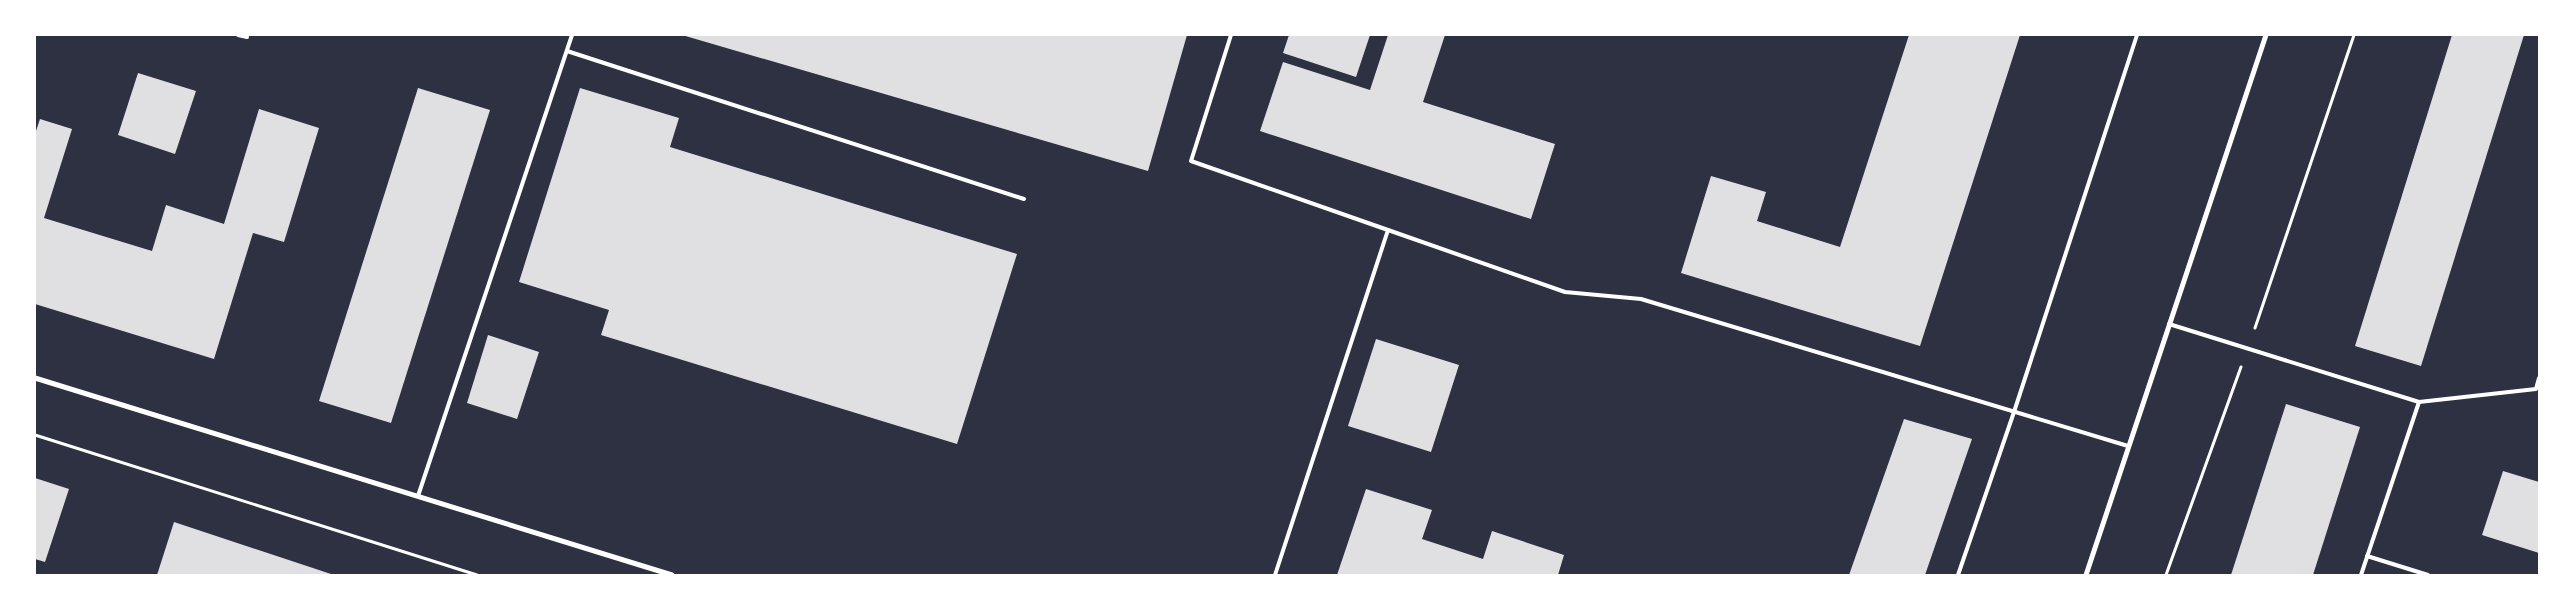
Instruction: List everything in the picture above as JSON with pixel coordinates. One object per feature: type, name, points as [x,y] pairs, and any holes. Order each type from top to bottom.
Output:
[{"type":"street","points":[[2086,575],[2266,35]]},
{"type":"street","points":[[35,378],[672,575]]},
{"type":"lane","points":[[238,35],[247,38]]},
{"type":"lane","points":[[418,496],[572,35]]},
{"type":"lane","points":[[1232,35],[1191,161],[1565,292],[1641,299],[2128,446]]},
{"type":"lane","points":[[1958,575],[2014,412],[2137,35]]},
{"type":"lane","points":[[566,52],[1024,200]]},
{"type":"lane","points":[[1275,575],[1388,230]]},
{"type":"lane","points":[[2169,324],[2419,402],[2537,389],[2539,378]]},
{"type":"lane","points":[[2361,575],[2419,402]]},
{"type":"lane","points":[[2367,556],[2428,575]]},
{"type":"path","points":[[2166,575],[2248,350],[2354,35]]},
{"type":"path","points":[[35,435],[477,575]]},
{"type":"building","points":[[682,35],[1187,35],[1148,171]]},
{"type":"building","points":[[1289,35],[1370,35],[1356,77],[1283,53]]},
{"type":"building","points":[[1388,35],[1445,35],[1423,102],[1555,144],[1531,219],[1260,131],[1283,62],[1370,90]]},
{"type":"building","points":[[1909,35],[2020,35],[1920,346],[1681,273],[1711,176],[1766,192],[1757,221],[1840,247]]},
{"type":"building","points":[[2452,35],[2524,35],[2421,366],[2355,346]]},
{"type":"building","points":[[138,73],[196,91],[175,154],[118,135]]},
{"type":"building","points":[[418,88],[490,110],[391,423],[319,401]]},
{"type":"building","points":[[580,88],[679,118],[670,147],[1017,254],[957,444],[601,335],[609,310],[519,282]]},
{"type":"building","points":[[259,109],[319,128],[284,242],[253,233],[214,359],[35,304],[35,134],[40,119],[72,129],[44,218],[152,251],[166,205],[224,224]]},
{"type":"building","points":[[488,335],[539,352],[517,419],[467,403]]},
{"type":"building","points":[[1376,339],[1459,365],[1431,452],[1348,426]]},
{"type":"building","points":[[2286,404],[2360,427],[2313,575],[2231,575]]},
{"type":"building","points":[[1904,419],[1972,439],[1925,575],[1849,575]]},
{"type":"building","points":[[2503,471],[2539,482],[2539,553],[2482,535]]},
{"type":"building","points":[[35,478],[69,489],[45,562],[35,559]]},
{"type":"building","points":[[1366,489],[1432,510],[1422,539],[1483,559],[1492,531],[1564,555],[1558,575],[1337,575]]},
{"type":"building","points":[[174,522],[334,575],[157,575]]}]
